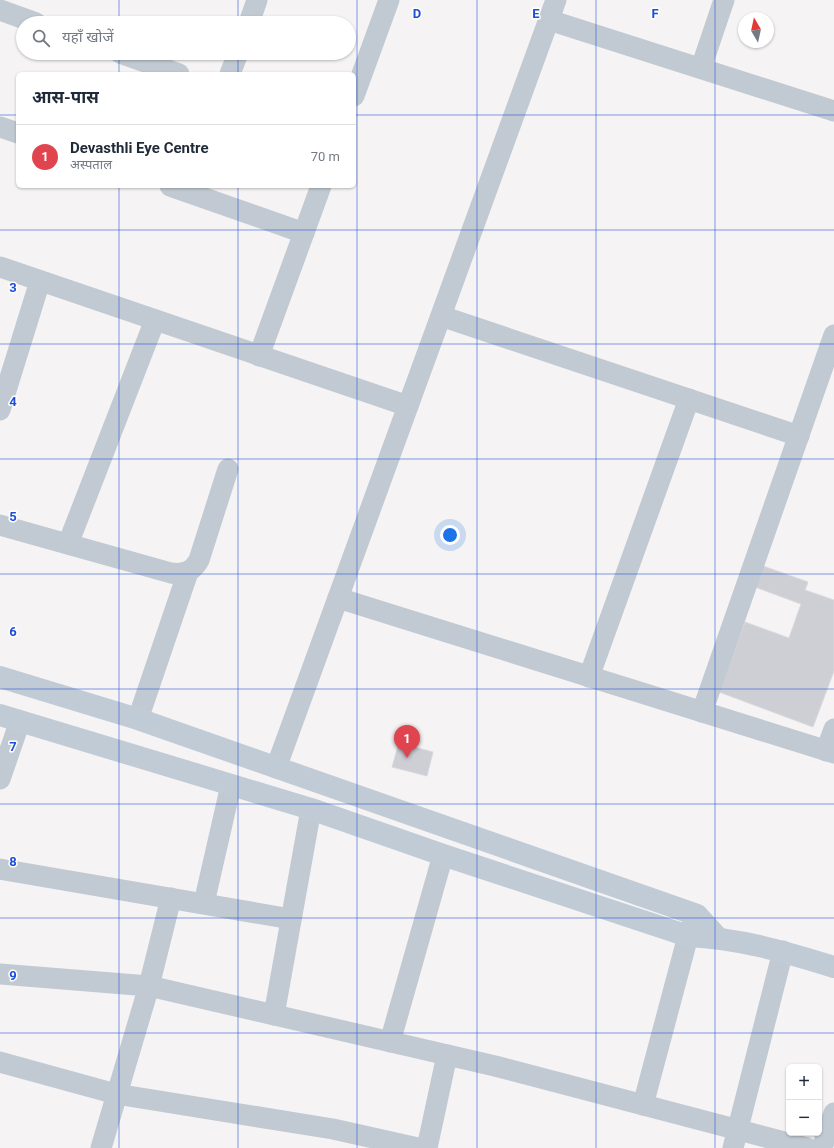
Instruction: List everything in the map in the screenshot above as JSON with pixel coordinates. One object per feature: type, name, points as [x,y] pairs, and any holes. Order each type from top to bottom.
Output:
[{"type":"main road","points":[[0,677],[138,718],[276,768],[697,915],[717,937]]},
{"type":"main road","points":[[10,718],[311,809],[443,855],[688,936],[717,937],[783,951],[834,967]]},
{"type":"street","points":[[251,16],[257,0]]},
{"type":"street","points":[[356,91],[389,0]]},
{"type":"street","points":[[276,768],[556,0]]},
{"type":"street","points":[[701,68],[724,0]]},
{"type":"street","points":[[0,10],[17,16]]},
{"type":"street","points":[[549,20],[834,110]]},
{"type":"street","points":[[140,60],[173,72]]},
{"type":"street","points":[[231,72],[235,60]]},
{"type":"street","points":[[0,127],[16,132]]},
{"type":"street","points":[[176,188],[304,233]]},
{"type":"street","points":[[259,356],[320,188]]},
{"type":"street","points":[[0,267],[408,406]]},
{"type":"street","points":[[0,410],[40,281]]},
{"type":"street","points":[[441,316],[799,436]]},
{"type":"street","points":[[68,544],[155,320]]},
{"type":"street","points":[[702,712],[834,335]]},
{"type":"street","points":[[589,677],[688,399]]},
{"type":"street","points":[[0,526],[177,574],[188,572],[196,566],[199,560],[228,469]]},
{"type":"street","points":[[138,718],[188,572]]},
{"type":"street","points":[[338,598],[830,752],[834,729]]},
{"type":"street","points":[[0,779],[10,718]]},
{"type":"street","points":[[204,904],[231,785]]},
{"type":"street","points":[[274,1015],[311,809]]},
{"type":"street","points":[[390,1042],[443,855]]},
{"type":"street","points":[[0,869],[291,918]]},
{"type":"street","points":[[101,1148],[149,986],[171,898]]},
{"type":"street","points":[[643,1105],[688,936],[697,915]]},
{"type":"street","points":[[735,1139],[783,951]]},
{"type":"street","points":[[0,974],[149,986],[447,1055],[643,1105],[735,1139],[807,1148]]},
{"type":"street","points":[[427,1148],[447,1055]]},
{"type":"street","points":[[0,1062],[116,1094],[333,1129],[418,1148]]},
{"type":"street","points":[[822,1148],[834,1113]]},
{"type":"building","points":[[763,566],[808,582],[805,590],[834,600],[834,671],[813,727],[719,692],[745,622],[789,638],[801,604],[755,587]]},
{"type":"building","points":[[399,743],[433,752],[427,776],[392,767]]},
{"type":"place","name":"Devasthli Eye Centre","points":[[407,758]]}]
